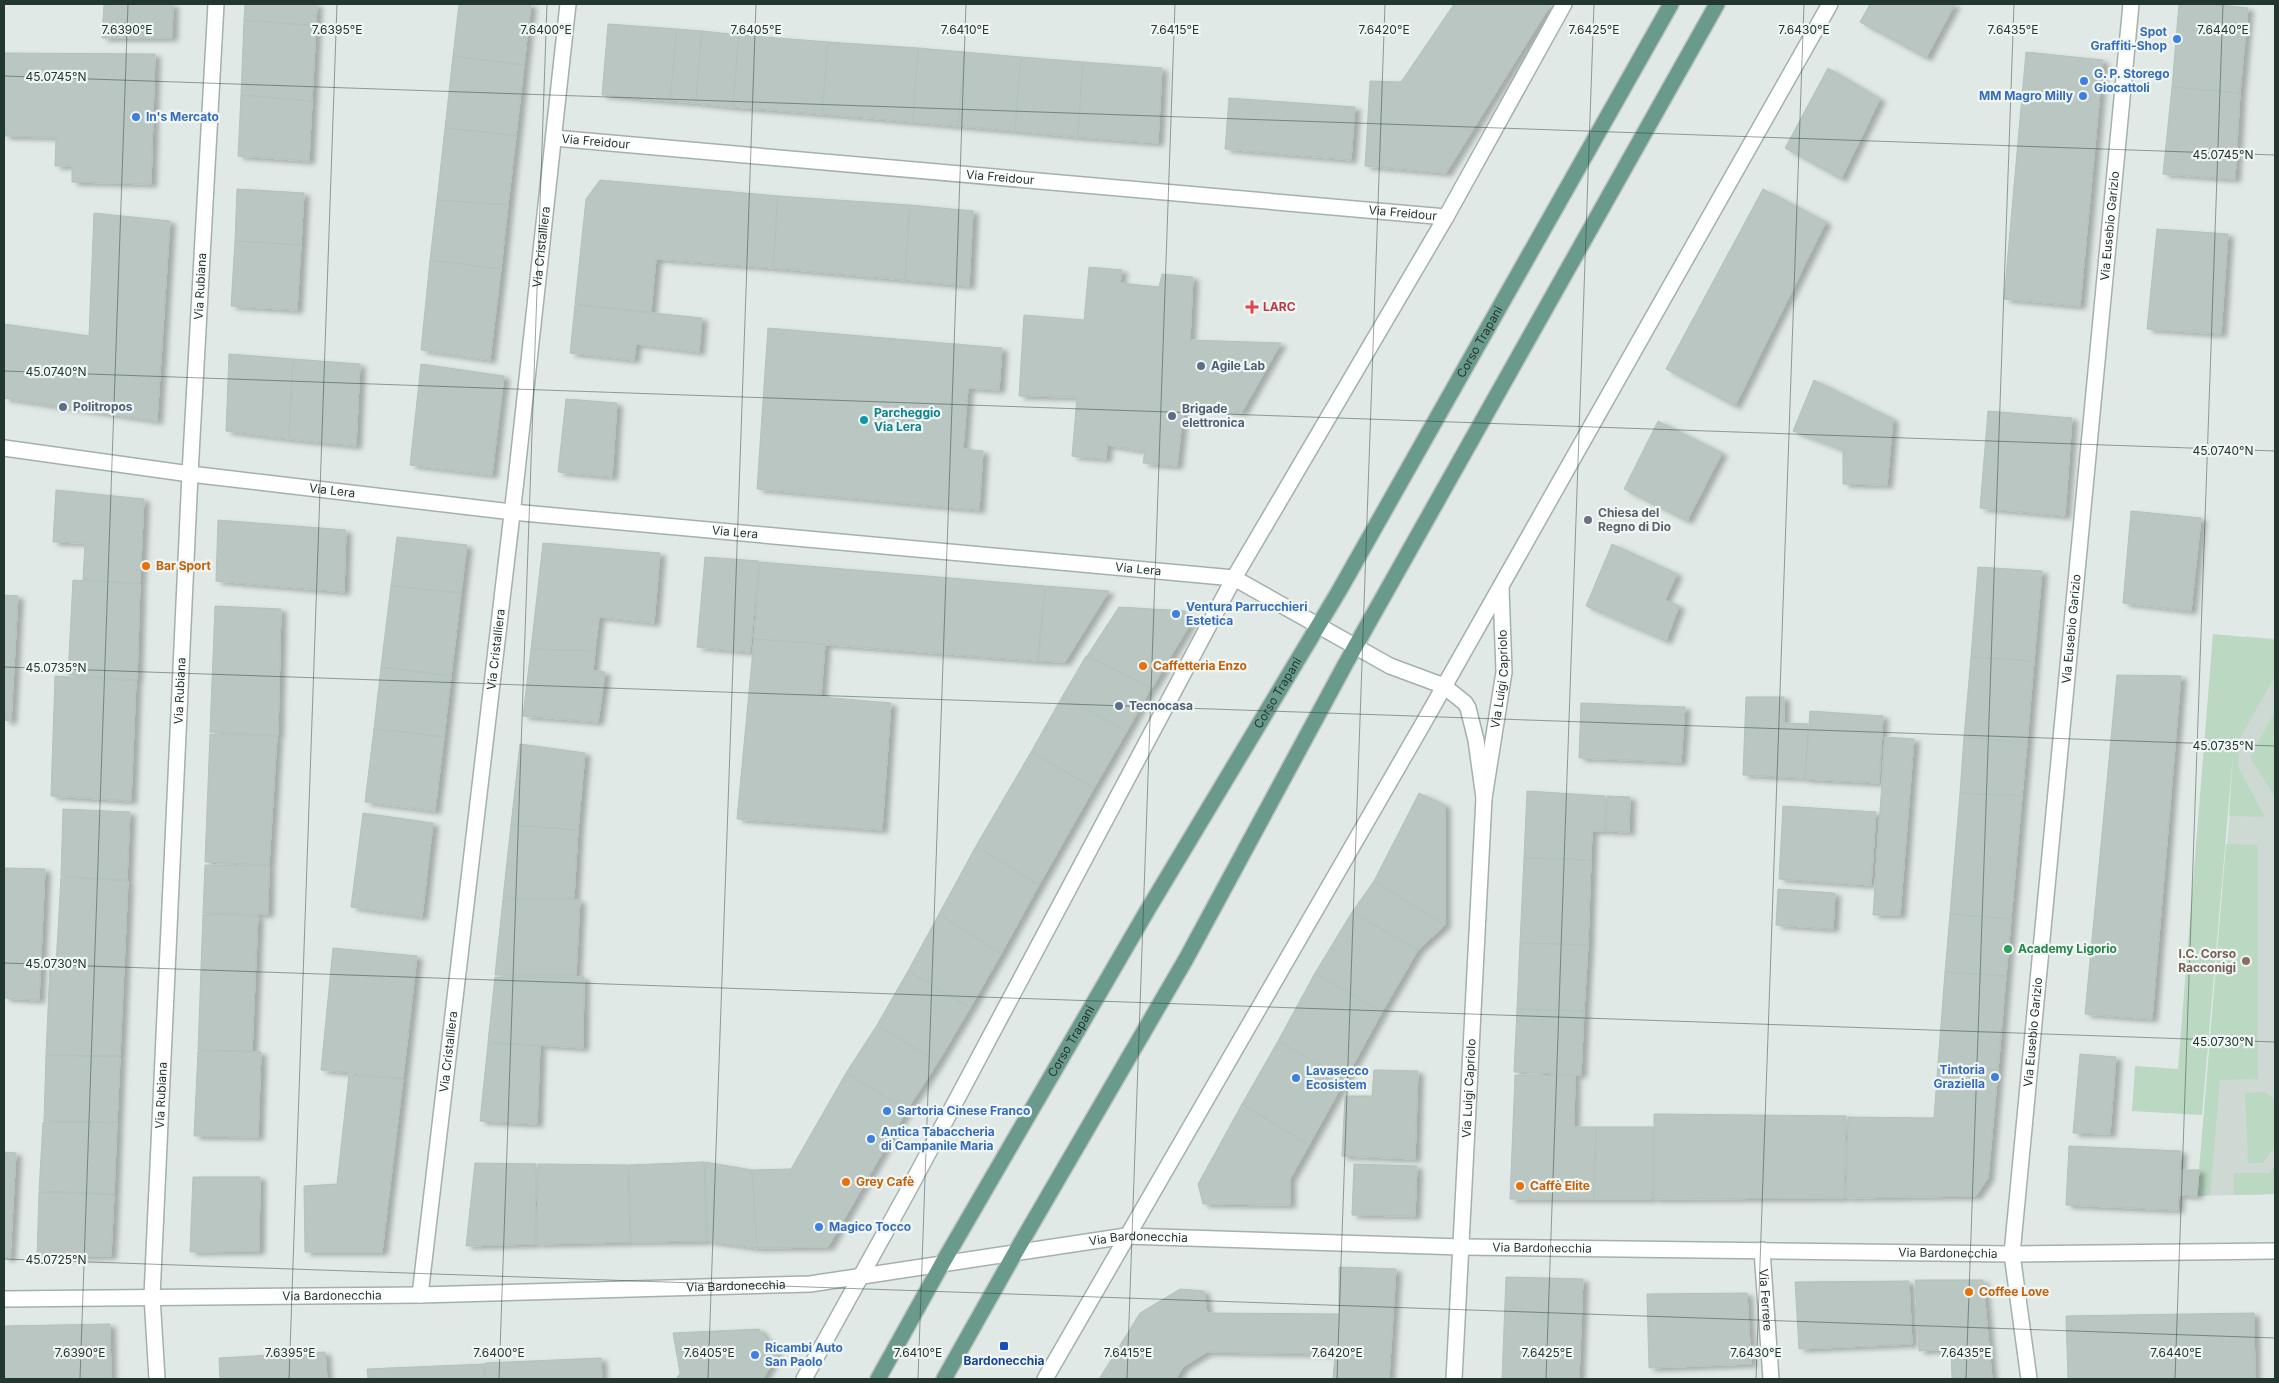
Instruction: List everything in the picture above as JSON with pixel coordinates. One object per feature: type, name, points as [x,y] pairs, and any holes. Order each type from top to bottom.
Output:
[{"type":"main road","name":"Corso Trapani","points":[[878,1379],[942,1264],[1147,911],[1319,626],[1671,4]]},
{"type":"main road","points":[[944,1379],[1186,959],[1355,648],[1717,4]]},
{"type":"street","name":"Via Rubiana","points":[[157,1379],[152,1296],[190,474],[216,4]]},
{"type":"street","name":"Via Cristalliera","points":[[420,1294],[512,512],[568,4]]},
{"type":"street","points":[[804,1379],[861,1277],[1234,578],[1446,217],[1564,4]]},
{"type":"street","points":[[1045,1379],[1501,587],[1830,4]]},
{"type":"street","name":"Via Eusebio Garizio","points":[[2029,1379],[2012,1254],[2131,4]]},
{"type":"street","name":"Via Freidour","points":[[554,138],[1446,217]]},
{"type":"street","name":"Via Lera","points":[[4,448],[190,474],[512,512],[1234,578],[1355,648],[1390,666],[1444,686]]},
{"type":"street","name":"Via Luigi Capriolo","points":[[1454,1379],[1484,798],[1504,672],[1501,587]]},
{"type":"street","name":"Via Luigi Capriolo","points":[[1444,686],[1468,708],[1476,740],[1484,798]]},
{"type":"street","name":"Via Bardonecchia","points":[[4,1299],[420,1294],[810,1284],[1126,1236],[1460,1247],[2012,1254],[2275,1251]]},
{"type":"street","name":"Via Ferrere","points":[[1762,1250],[1771,1379]]},
{"type":"shaded area","name":"I.C. Corso Racconigi","points":[[2245,636],[2275,639],[2275,1194],[2197,1196]]},
{"type":"green space","points":[[2213,634],[2275,640],[2275,676],[2240,738],[2238,767],[2265,817],[2229,816],[2233,755],[2202,1115],[2132,1111],[2135,1066],[2178,1069]]},
{"type":"green space","points":[[2275,711],[2275,734],[2272,736],[2275,742],[2275,797],[2250,757]]},
{"type":"green space","points":[[2226,844],[2258,845],[2258,1079],[2220,1080],[2210,1195],[2197,1196]]},
{"type":"green space","points":[[2264,1092],[2275,1099],[2275,1146],[2263,1163],[2248,1163],[2245,1093]]},
{"type":"green space","points":[[2275,1165],[2275,1194],[2234,1195],[2234,1173],[2269,1173]]},
{"type":"building","points":[[104,4],[173,4],[172,38],[102,38]]},
{"type":"building","points":[[245,4],[317,4],[316,26],[244,20]]},
{"type":"building","points":[[459,4],[531,4],[524,65],[453,56]]},
{"type":"building","points":[[1454,4],[1551,4],[1446,173],[1365,166],[1370,81],[1401,82]]},
{"type":"building","points":[[1870,4],[1955,4],[1926,58],[1860,22]]},
{"type":"building","points":[[2179,4],[2211,4],[2248,8],[2240,93],[2172,87]]},
{"type":"building","points":[[244,20],[316,26],[312,101],[241,95]]},
{"type":"building","points":[[608,24],[677,29],[670,101],[602,95]]},
{"type":"building","points":[[677,29],[702,31],[696,103],[670,101]]},
{"type":"building","points":[[702,31],[739,35],[733,107],[696,103]]},
{"type":"building","points":[[739,35],[828,42],[822,114],[733,107]]},
{"type":"building","points":[[828,42],[918,48],[913,122],[822,114]]},
{"type":"building","points":[[918,48],[964,52],[958,126],[913,122]]},
{"type":"building","points":[[964,52],[1021,57],[1015,131],[958,126]]},
{"type":"building","points":[[2026,52],[2103,60],[2080,306],[2004,299]]},
{"type":"building","points":[[4,53],[155,54],[151,184],[72,182],[72,166],[55,166],[56,137],[4,136]]},
{"type":"building","points":[[453,56],[524,65],[516,136],[445,128]]},
{"type":"building","points":[[1021,57],[1083,62],[1078,137],[1015,131]]},
{"type":"building","points":[[1083,62],[1162,68],[1158,143],[1078,137]]},
{"type":"building","points":[[1828,68],[1880,99],[1841,179],[1785,148]]},
{"type":"building","points":[[2172,87],[2240,93],[2235,179],[2163,174]]},
{"type":"building","points":[[241,95],[312,101],[309,161],[238,156]]},
{"type":"building","points":[[1229,98],[1355,107],[1351,160],[1225,149]]},
{"type":"building","points":[[445,128],[516,136],[508,205],[437,200]]},
{"type":"building","points":[[600,180],[778,196],[773,268],[656,259],[651,312],[575,304],[586,199]]},
{"type":"building","points":[[237,189],[304,193],[301,245],[235,241]]},
{"type":"building","points":[[1763,189],[1826,222],[1735,406],[1666,369]]},
{"type":"building","points":[[778,196],[910,205],[905,280],[773,268]]},
{"type":"building","points":[[437,200],[508,205],[501,269],[430,260]]},
{"type":"building","points":[[910,205],[973,211],[969,286],[905,280]]},
{"type":"building","points":[[94,213],[170,221],[157,421],[4,398],[4,324],[89,336]]},
{"type":"building","points":[[2157,229],[2228,234],[2221,334],[2147,329]]},
{"type":"building","points":[[235,241],[301,245],[297,310],[231,306]]},
{"type":"building","points":[[430,260],[501,269],[490,360],[421,350]]},
{"type":"building","points":[[1089,267],[1122,270],[1120,283],[1159,287],[1162,274],[1193,277],[1190,340],[1281,343],[1242,412],[1184,405],[1177,466],[1143,463],[1145,451],[1107,445],[1106,459],[1072,456],[1077,397],[1019,396],[1024,315],[1084,320]]},
{"type":"building","points":[[575,305],[702,318],[699,352],[636,344],[634,360],[570,353]]},
{"type":"building","name":"Parcheggio Via Lera","points":[[768,328],[1002,348],[999,390],[968,388],[963,449],[983,451],[979,510],[757,489]]},
{"type":"building","points":[[229,354],[293,359],[289,439],[226,431]]},
{"type":"building","points":[[293,359],[360,364],[356,446],[289,439]]},
{"type":"building","points":[[421,364],[504,376],[492,475],[410,465]]},
{"type":"building","points":[[1814,380],[1893,419],[1887,485],[1843,484],[1843,450],[1793,431]]},
{"type":"building","points":[[566,399],[617,403],[612,477],[558,472]]},
{"type":"building","points":[[1988,411],[2072,418],[2065,516],[1980,508]]},
{"type":"building","points":[[1658,421],[1722,453],[1687,521],[1624,489]]},
{"type":"building","points":[[56,490],[144,499],[140,583],[83,580],[85,543],[53,542]]},
{"type":"building","points":[[2131,511],[2201,518],[2191,611],[2123,603]]},
{"type":"building","points":[[218,520],[346,530],[344,592],[216,581]]},
{"type":"building","points":[[397,537],[467,545],[461,593],[391,586]]},
{"type":"building","points":[[543,543],[660,553],[654,623],[599,617],[595,651],[531,649]]},
{"type":"building","points":[[1612,544],[1677,574],[1665,600],[1679,606],[1666,641],[1586,606]]},
{"type":"building","points":[[705,557],[759,561],[750,652],[697,647]]},
{"type":"building","points":[[760,562],[1045,586],[1037,661],[754,639]]},
{"type":"building","points":[[1978,567],[2042,571],[2034,661],[1971,657]]},
{"type":"building","points":[[73,580],[140,584],[137,680],[68,675]]},
{"type":"building","points":[[391,586],[461,593],[451,676],[381,667]]},
{"type":"building","points":[[1046,586],[1109,591],[1065,662],[1038,661]]},
{"type":"building","points":[[4,595],[18,596],[11,721],[4,720]]},
{"type":"building","points":[[215,606],[281,609],[278,735],[210,732]]},
{"type":"building","points":[[1119,607],[1185,611],[1190,624],[1152,688],[1087,656]]},
{"type":"building","points":[[754,639],[825,644],[821,697],[891,703],[882,830],[737,819]]},
{"type":"building","points":[[531,649],[595,651],[593,671],[605,672],[598,722],[523,716]]},
{"type":"building","points":[[1086,656],[1151,688],[1127,731],[1062,697]]},
{"type":"building","points":[[1971,657],[2034,661],[2027,743],[1964,737]]},
{"type":"building","points":[[381,667],[451,676],[444,737],[374,729]]},
{"type":"building","points":[[2117,675],[2181,676],[2152,1019],[2085,1014]]},
{"type":"building","points":[[55,676],[136,681],[131,801],[51,796]]},
{"type":"building","points":[[1062,697],[1127,731],[1094,788],[1031,752]]},
{"type":"building","points":[[1746,697],[1784,697],[1784,723],[1808,724],[1805,778],[1743,775]]},
{"type":"building","points":[[1581,703],[1685,707],[1681,762],[1579,758]]},
{"type":"building","points":[[1810,711],[1883,716],[1879,783],[1805,779]]},
{"type":"building","points":[[374,729],[444,737],[435,811],[365,802]]},
{"type":"building","points":[[210,734],[277,736],[269,865],[205,862]]},
{"type":"building","points":[[1885,737],[1914,739],[1900,915],[1873,915]]},
{"type":"building","points":[[1964,737],[2027,743],[2022,796],[1960,793]]},
{"type":"building","points":[[520,744],[585,753],[578,830],[511,825]]},
{"type":"building","points":[[1031,752],[1094,788],[1039,885],[976,846]]},
{"type":"building","points":[[1527,791],[1605,796],[1605,831],[1592,831],[1591,860],[1524,858]]},
{"type":"building","points":[[1419,793],[1445,805],[1445,925],[1374,881]]},
{"type":"building","points":[[1960,793],[2022,796],[2011,919],[1950,914]]},
{"type":"building","points":[[1607,796],[1630,797],[1629,832],[1606,831]]},
{"type":"building","points":[[1783,806],[1876,812],[1871,885],[1779,879]]},
{"type":"building","points":[[63,809],[130,812],[127,880],[61,876]]},
{"type":"building","points":[[363,813],[433,823],[422,917],[351,907]]},
{"type":"building","points":[[511,825],[578,830],[574,898],[503,898]]},
{"type":"building","points":[[976,846],[1039,885],[1001,954],[939,914]]},
{"type":"building","points":[[1524,858],[1591,860],[1588,945],[1520,943]]},
{"type":"building","points":[[205,865],[269,866],[268,914],[203,913]]},
{"type":"building","points":[[4,868],[45,869],[39,1000],[4,998]]},
{"type":"building","points":[[61,877],[128,881],[124,968],[56,965]]},
{"type":"building","points":[[1374,881],[1445,925],[1418,950],[1352,912]]},
{"type":"building","points":[[1778,889],[1835,893],[1833,929],[1776,925]]},
{"type":"building","points":[[503,899],[580,900],[576,975],[495,975]]},
{"type":"building","points":[[1352,912],[1418,950],[1382,1012],[1315,973]]},
{"type":"building","points":[[203,914],[258,916],[252,1051],[198,1050]]},
{"type":"building","points":[[939,914],[1001,954],[970,1008],[908,971]]},
{"type":"building","points":[[1950,914],[2011,919],[2006,976],[1945,972]]},
{"type":"building","points":[[1520,943],[1588,945],[1584,1011],[1517,1009]]},
{"type":"building","points":[[333,948],[417,956],[403,1078],[321,1070]]},
{"type":"building","points":[[50,965],[124,968],[120,1056],[46,1055]]},
{"type":"building","points":[[908,971],[970,1008],[938,1062],[877,1025]]},
{"type":"building","points":[[1945,972],[2006,976],[1998,1070],[1938,1064]]},
{"type":"building","points":[[1315,973],[1382,1012],[1345,1080],[1278,1041]]},
{"type":"building","points":[[495,977],[584,977],[583,1048],[488,1042]]},
{"type":"building","points":[[1517,1009],[1584,1011],[1581,1075],[1514,1072]]},
{"type":"building","points":[[877,1025],[938,1062],[907,1110],[846,1073]]},
{"type":"building","points":[[1278,1041],[1345,1080],[1309,1145],[1242,1104]]},
{"type":"building","points":[[488,1043],[540,1046],[537,1124],[480,1121]]},
{"type":"building","points":[[198,1051],[261,1052],[258,1137],[194,1136]]},
{"type":"building","points":[[2080,1054],[2116,1057],[2110,1134],[2073,1133]]},
{"type":"building","points":[[46,1055],[120,1057],[117,1122],[44,1121]]},
{"type":"building","points":[[1938,1064],[1998,1070],[1988,1178],[1976,1196],[1846,1198],[1848,1117],[1934,1118]]},
{"type":"building","points":[[1374,1070],[1418,1071],[1415,1159],[1342,1156],[1345,1096],[1372,1096]]},
{"type":"building","points":[[846,1073],[907,1110],[828,1247],[757,1248],[752,1170],[791,1169]]},
{"type":"building","points":[[349,1075],[403,1079],[382,1252],[305,1252],[304,1186],[337,1184]]},
{"type":"building","points":[[1515,1075],[1575,1076],[1574,1127],[1596,1127],[1594,1199],[1510,1199]]},
{"type":"building","points":[[1242,1104],[1309,1145],[1290,1179],[1290,1205],[1203,1204],[1198,1184]]},
{"type":"building","points":[[1654,1114],[1846,1116],[1844,1198],[1654,1199]]},
{"type":"building","points":[[43,1122],[117,1123],[114,1194],[39,1191]]},
{"type":"building","points":[[1596,1127],[1653,1127],[1652,1199],[1594,1199]]},
{"type":"building","points":[[2069,1146],[2181,1151],[2178,1210],[2066,1205]]},
{"type":"building","points":[[4,1152],[16,1153],[10,1258],[4,1258]]},
{"type":"building","points":[[704,1162],[706,1241],[631,1242],[629,1165]]},
{"type":"building","points":[[705,1162],[752,1170],[757,1248],[708,1241]]},
{"type":"building","points":[[475,1163],[536,1164],[535,1244],[466,1246]]},
{"type":"building","points":[[538,1164],[628,1165],[630,1242],[537,1244]]},
{"type":"building","points":[[1354,1164],[1417,1166],[1415,1216],[1352,1215]]},
{"type":"building","points":[[2182,1170],[2199,1170],[2197,1196],[2180,1195]]},
{"type":"building","points":[[193,1177],[260,1177],[259,1251],[190,1252]]},
{"type":"building","points":[[39,1192],[114,1195],[111,1256],[37,1257]]},
{"type":"building","points":[[1339,1267],[1396,1269],[1389,1379],[1333,1379],[1335,1354],[1207,1352],[1183,1367],[1176,1379],[1099,1379],[1140,1313],[1180,1289],[1204,1291],[1207,1313],[1339,1314]]},
{"type":"building","points":[[1506,1277],[1583,1279],[1579,1379],[1502,1379]]},
{"type":"building","points":[[1915,1280],[1983,1280],[1992,1379],[1952,1379],[1951,1349],[1919,1351]]},
{"type":"building","points":[[1909,1281],[1912,1344],[1799,1349],[1795,1282]]},
{"type":"building","points":[[1747,1293],[1751,1364],[1649,1368],[1647,1294]]},
{"type":"building","points":[[2254,1313],[2255,1379],[2068,1379],[2066,1316]]},
{"type":"building","points":[[110,1324],[111,1379],[4,1379],[4,1326]]},
{"type":"building","points":[[759,1329],[777,1355],[763,1379],[676,1379],[680,1373],[673,1333]]},
{"type":"building","points":[[325,1352],[327,1379],[220,1379],[219,1358]]},
{"type":"building","points":[[601,1358],[602,1379],[486,1379],[485,1363]]},
{"type":"building","points":[[484,1364],[485,1379],[368,1379],[367,1369]]},
{"type":"place","name":"Spot Graffiti-Shop","points":[[2177,39]]},
{"type":"place","name":"G. P. Storego Giocattoli","points":[[2084,81]]},
{"type":"place","name":"MM Magro Milly","points":[[2083,96]]},
{"type":"place","name":"In's Mercato","points":[[136,117]]},
{"type":"place","name":"LARC","points":[[1252,307]]},
{"type":"place","name":"Agile Lab","points":[[1201,366]]},
{"type":"place","name":"Politropos","points":[[63,407]]},
{"type":"place","name":"Brigade elettronica","points":[[1172,416]]},
{"type":"place","name":"Parcheggio Via Lera","points":[[864,420]]},
{"type":"place","name":"Chiesa del Regno di Dio","points":[[1588,520]]},
{"type":"place","name":"Bar Sport","points":[[146,566]]},
{"type":"place","name":"Ventura Parrucchieri Estetica","points":[[1176,614]]},
{"type":"place","name":"Caffetteria Enzo","points":[[1143,666]]},
{"type":"place","name":"Tecnocasa","points":[[1119,706]]},
{"type":"place","name":"Academy Ligorio","points":[[2008,949]]},
{"type":"place","name":"I.C. Corso Racconigi","points":[[2246,961]]},
{"type":"place","name":"Tintoria Graziella","points":[[1995,1077]]},
{"type":"place","name":"Lavasecco Ecosistem","points":[[1296,1078]]},
{"type":"place","name":"Sartoria Cinese Franco","points":[[887,1111]]},
{"type":"place","name":"Antica Tabaccheria di Campanile Maria","points":[[871,1139]]},
{"type":"place","name":"Grey Cafè","points":[[846,1182]]},
{"type":"place","name":"Caffè Elite","points":[[1520,1186]]},
{"type":"place","name":"Magico Tocco","points":[[819,1227]]},
{"type":"place","name":"Coffee Love","points":[[1969,1292]]},
{"type":"place","name":"Bardonecchia","points":[[1004,1346]]},
{"type":"place","name":"Ricambi Auto San Paolo","points":[[755,1355]]}]
